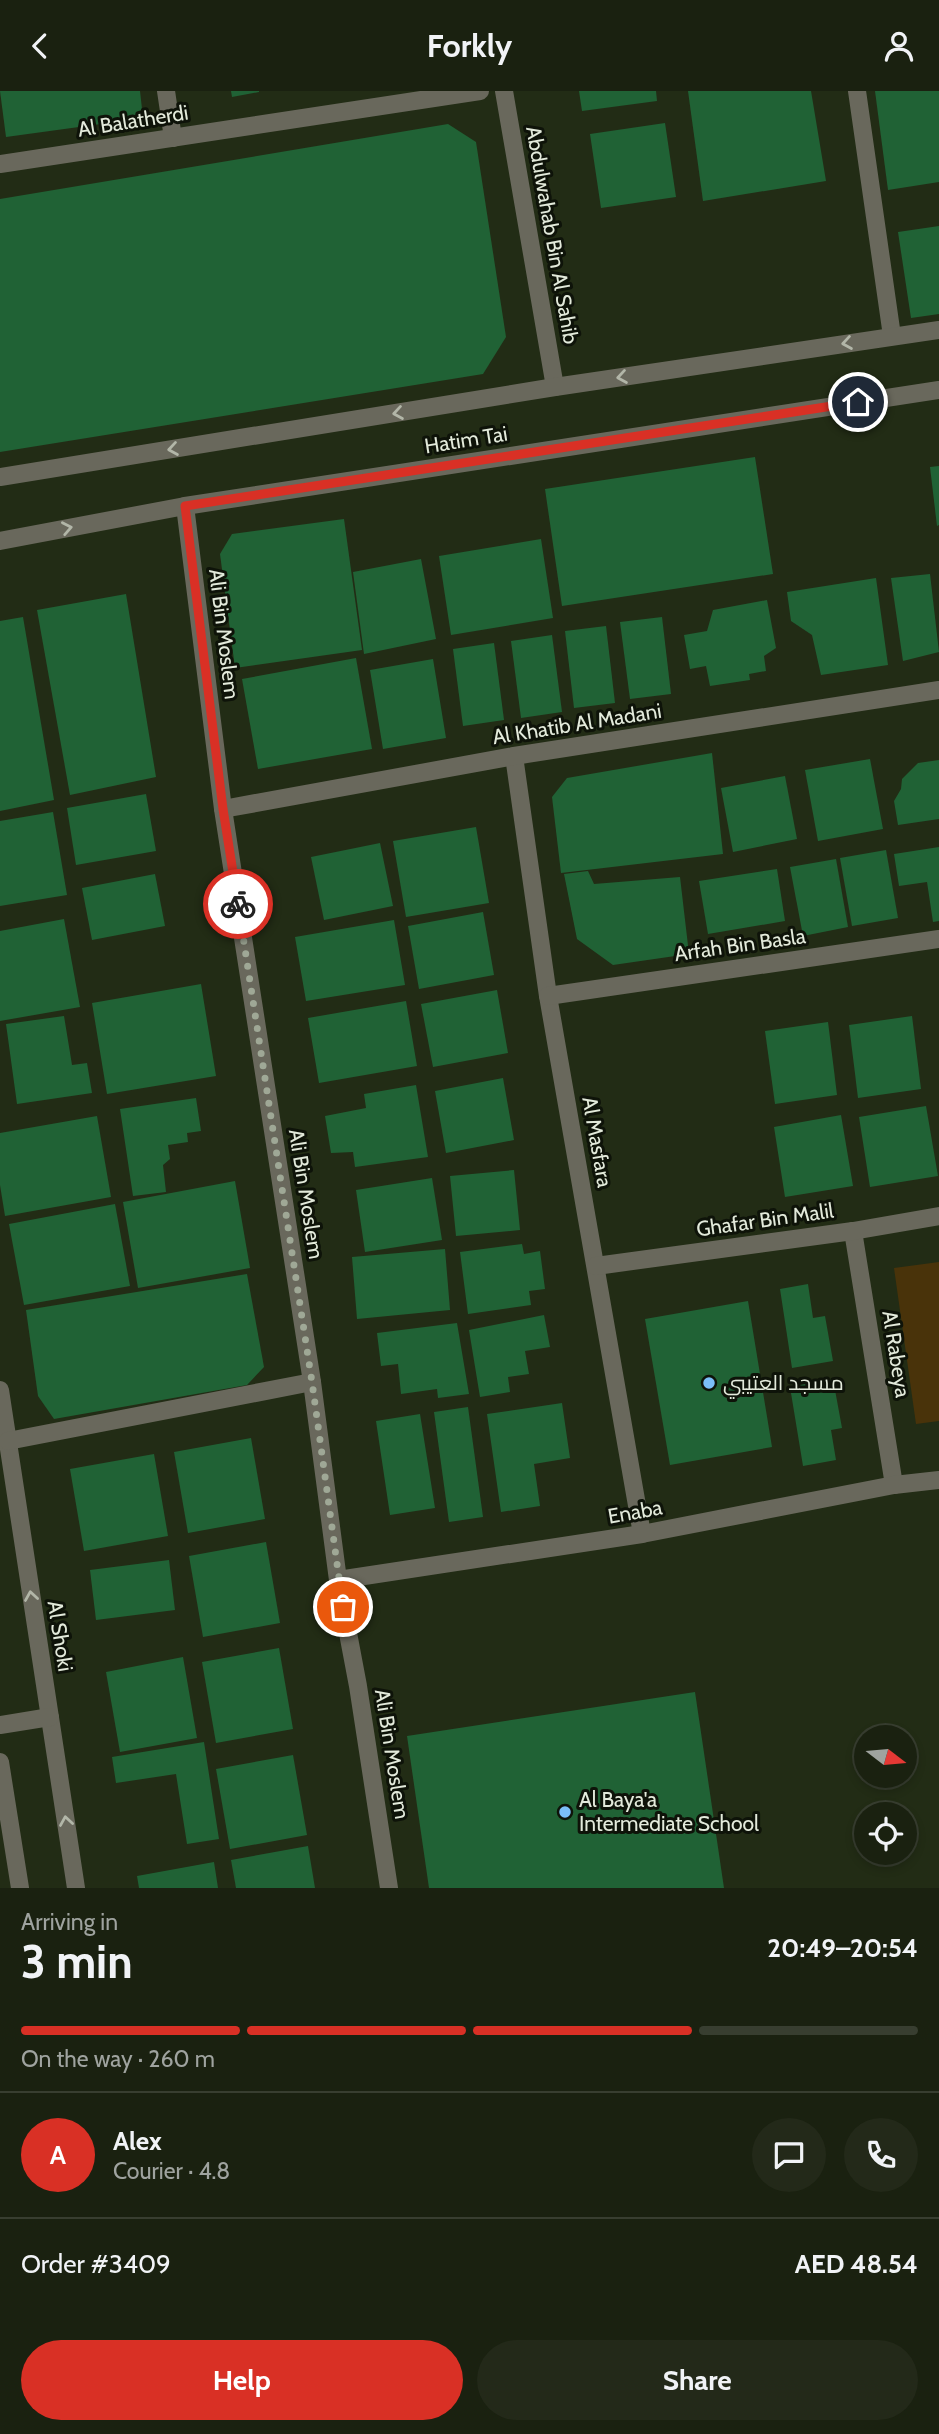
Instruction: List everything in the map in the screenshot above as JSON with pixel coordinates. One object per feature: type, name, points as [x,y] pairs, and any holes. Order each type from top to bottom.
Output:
[{"type":"street","points":[[166,91],[173,138]]},
{"type":"street","name":"Al Balatherdi","points":[[0,164],[480,91]]},
{"type":"street","name":"Abdulwahab Bin Al Sahib","points":[[504,91],[555,387]]},
{"type":"street","points":[[857,91],[892,337]]},
{"type":"street","name":"Hatim Tai","points":[[0,477],[555,387],[939,330]]},
{"type":"street","name":"Hatim Tai","points":[[0,541],[185,506],[939,390]]},
{"type":"street","name":"Ali Bin Moslem","points":[[185,506],[223,809],[312,1382],[338,1580],[358,1686],[389,1888]]},
{"type":"street","name":"Al Khatib Al Madani","points":[[223,809],[514,756],[939,690]]},
{"type":"street","name":"Al Masfara","points":[[514,756],[548,996],[642,1534]]},
{"type":"street","name":"Arfah Bin Basla","points":[[548,996],[939,939]]},
{"type":"street","name":"Ghafar Bin Malil","points":[[596,1266],[853,1231],[939,1216]]},
{"type":"street","name":"Al Rabeya","points":[[853,1231],[894,1485]]},
{"type":"street","points":[[8,1441],[312,1382]]},
{"type":"street","name":"Al Shoki","points":[[0,1390],[76,1888]]},
{"type":"street","name":"Enaba","points":[[338,1580],[642,1534],[894,1485],[939,1480]]},
{"type":"street","points":[[0,1725],[50,1717]]},
{"type":"street","points":[[0,1762],[20,1888]]},
{"type":"shaded area","points":[[939,1262],[939,1421],[916,1424],[894,1268]]},
{"type":"building","points":[[0,91],[140,91],[142,109],[130,120],[6,137]]},
{"type":"building","points":[[231,91],[259,91],[259,92],[232,97]]},
{"type":"building","points":[[579,91],[656,91],[657,101],[582,111]]},
{"type":"building","points":[[688,91],[811,91],[826,181],[703,201]]},
{"type":"building","points":[[875,91],[939,91],[939,182],[888,190]]},
{"type":"building","points":[[665,123],[676,197],[601,208],[590,134]]},
{"type":"building","points":[[448,124],[476,142],[506,337],[483,374],[0,452],[0,199]]},
{"type":"building","points":[[939,226],[939,314],[911,318],[898,232]]},
{"type":"building","points":[[755,457],[773,574],[562,606],[545,489]]},
{"type":"building","points":[[939,466],[939,525],[937,526],[930,467]]},
{"type":"building","points":[[344,519],[362,650],[235,668],[220,554],[232,534]]},
{"type":"building","points":[[541,539],[553,618],[451,635],[439,556]]},
{"type":"building","points":[[421,559],[436,639],[364,654],[353,572]]},
{"type":"building","points":[[930,574],[939,652],[903,661],[891,578]]},
{"type":"building","points":[[876,578],[888,665],[821,675],[812,635],[791,621],[787,592]]},
{"type":"building","points":[[126,594],[156,777],[70,795],[37,610]]},
{"type":"building","points":[[767,600],[776,648],[764,656],[766,671],[749,674],[750,680],[710,686],[706,666],[690,669],[684,635],[707,631],[713,610]]},
{"type":"building","points":[[23,617],[54,800],[0,811],[0,621]]},
{"type":"building","points":[[662,617],[671,694],[630,699],[620,622]]},
{"type":"building","points":[[606,626],[615,703],[574,708],[565,631]]},
{"type":"building","points":[[552,635],[562,712],[521,718],[511,641]]},
{"type":"building","points":[[494,643],[504,720],[463,726],[453,649]]},
{"type":"building","points":[[356,658],[372,749],[258,769],[242,679]]},
{"type":"building","points":[[433,659],[446,738],[383,749],[370,670]]},
{"type":"building","points":[[712,753],[723,854],[561,873],[552,797],[567,778]]},
{"type":"building","points":[[870,759],[883,829],[818,841],[805,770]]},
{"type":"building","points":[[939,760],[939,819],[898,825],[894,801],[901,789],[902,779],[918,763]]},
{"type":"building","points":[[785,776],[797,839],[733,852],[721,788]]},
{"type":"building","points":[[146,794],[156,851],[76,865],[67,808]]},
{"type":"building","points":[[53,812],[67,895],[0,906],[0,821]]},
{"type":"building","points":[[476,827],[489,903],[406,917],[393,841]]},
{"type":"building","points":[[380,843],[393,906],[324,920],[311,857]]},
{"type":"building","points":[[939,847],[939,921],[933,922],[927,882],[899,886],[894,854]]},
{"type":"building","points":[[886,850],[898,918],[852,926],[840,858]]},
{"type":"building","points":[[836,859],[848,927],[803,936],[790,867]]},
{"type":"building","points":[[777,869],[785,921],[708,934],[699,881]]},
{"type":"building","points":[[588,871],[594,884],[680,877],[689,954],[613,965],[577,939],[564,874]]},
{"type":"building","points":[[155,874],[165,926],[92,940],[82,888]]},
{"type":"building","points":[[483,912],[494,975],[419,989],[408,926]]},
{"type":"building","points":[[64,919],[80,1007],[0,1021],[0,931]]},
{"type":"building","points":[[394,920],[405,985],[306,1001],[295,937]]},
{"type":"building","points":[[201,984],[216,1076],[107,1094],[92,1003]]},
{"type":"building","points":[[497,990],[508,1053],[433,1067],[421,1004]]},
{"type":"building","points":[[406,1001],[417,1066],[319,1083],[308,1018]]},
{"type":"building","points":[[64,1016],[72,1065],[87,1063],[92,1093],[17,1104],[6,1024]]},
{"type":"building","points":[[912,1016],[921,1089],[858,1098],[849,1025]]},
{"type":"building","points":[[828,1022],[837,1095],[775,1104],[765,1031]]},
{"type":"building","points":[[503,1078],[514,1140],[446,1153],[435,1091]]},
{"type":"building","points":[[416,1085],[428,1157],[355,1167],[353,1152],[331,1153],[325,1116],[366,1108],[364,1094]]},
{"type":"building","points":[[196,1098],[201,1131],[187,1133],[188,1142],[168,1145],[170,1159],[163,1165],[166,1192],[133,1196],[120,1109]]},
{"type":"building","points":[[926,1106],[938,1176],[870,1187],[859,1117]]},
{"type":"building","points":[[841,1115],[853,1186],[785,1197],[774,1127]]},
{"type":"building","points":[[97,1116],[111,1197],[5,1216],[0,1185],[0,1133]]},
{"type":"building","points":[[514,1170],[520,1230],[456,1236],[450,1176]]},
{"type":"building","points":[[432,1178],[442,1240],[365,1252],[356,1190]]},
{"type":"building","points":[[235,1181],[250,1268],[138,1288],[123,1202]]},
{"type":"building","points":[[115,1204],[130,1286],[24,1305],[9,1224]]},
{"type":"building","points":[[522,1244],[524,1254],[540,1251],[545,1289],[529,1291],[531,1305],[468,1314],[460,1252]]},
{"type":"building","points":[[445,1249],[450,1310],[357,1319],[352,1257]]},
{"type":"building","points":[[247,1274],[264,1367],[247,1385],[54,1419],[38,1396],[26,1310]]},
{"type":"building","points":[[808,1284],[813,1318],[825,1316],[833,1361],[792,1368],[780,1289]]},
{"type":"building","name":"مسجد العتيبي","points":[[748,1301],[772,1447],[670,1465],[645,1319]]},
{"type":"building","points":[[544,1315],[550,1347],[525,1351],[529,1374],[508,1377],[510,1392],[480,1397],[469,1330]]},
{"type":"building","points":[[457,1323],[469,1394],[438,1398],[437,1389],[401,1394],[398,1364],[381,1366],[377,1333]]},
{"type":"building","points":[[833,1379],[842,1428],[831,1430],[836,1460],[803,1466],[790,1387]]},
{"type":"building","points":[[562,1403],[570,1458],[534,1464],[540,1506],[501,1512],[487,1414]]},
{"type":"building","points":[[468,1407],[483,1517],[449,1522],[434,1412]]},
{"type":"building","points":[[420,1414],[435,1508],[390,1515],[376,1421]]},
{"type":"building","points":[[251,1438],[265,1519],[188,1533],[174,1452]]},
{"type":"building","points":[[154,1454],[168,1536],[84,1551],[70,1469]]},
{"type":"building","points":[[266,1542],[280,1623],[203,1637],[189,1556]]},
{"type":"building","points":[[169,1560],[175,1610],[96,1620],[90,1570]]},
{"type":"building","points":[[279,1648],[293,1729],[216,1743],[202,1662]]},
{"type":"building","points":[[183,1657],[197,1738],[120,1752],[106,1672]]},
{"type":"building","name":"Al Baya'a Intermediate School","points":[[695,1692],[724,1888],[429,1888],[407,1736]]},
{"type":"building","points":[[204,1742],[219,1839],[187,1844],[176,1774],[116,1783],[112,1757]]},
{"type":"building","points":[[293,1755],[307,1835],[230,1849],[216,1769]]},
{"type":"building","points":[[308,1846],[315,1888],[236,1888],[231,1860]]},
{"type":"building","points":[[214,1862],[218,1888],[139,1888],[137,1876]]},
{"type":"way so far","points":[[238,904],[312,1382],[343,1607]]},
{"type":"place","name":"مسجد العتيبي","points":[[709,1383]]},
{"type":"place","name":"Al Baya'a Intermediate School","points":[[565,1812]]},
{"type":"route","points":[[238,904],[223,809],[185,506],[858,402]]}]
